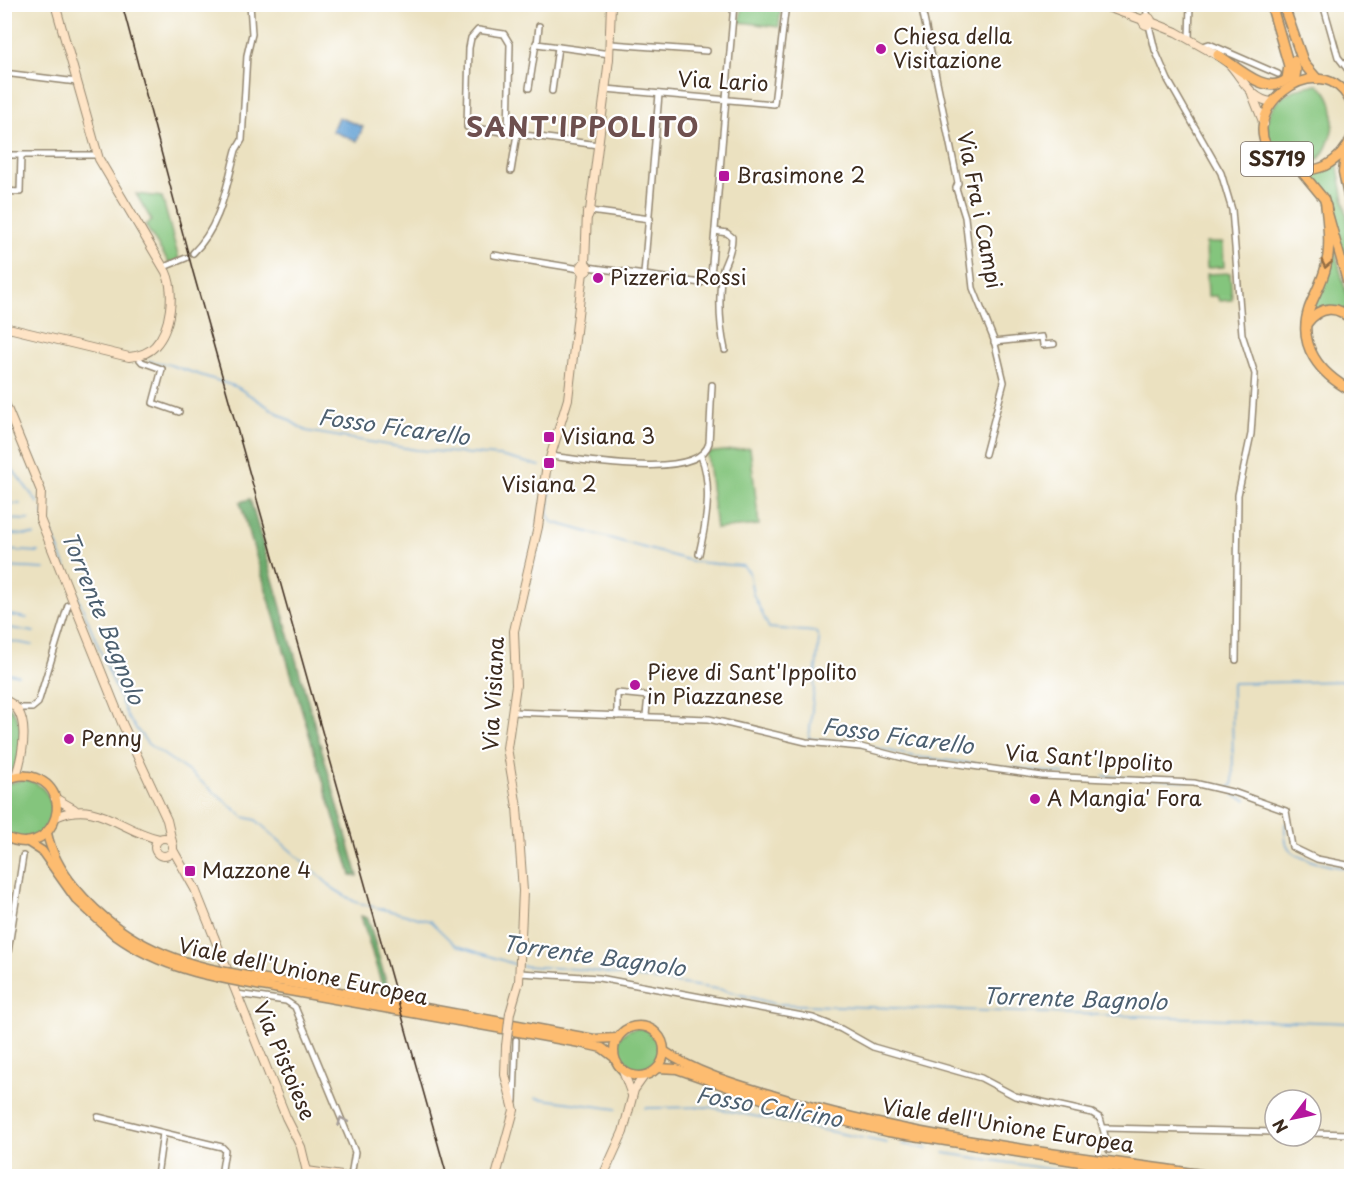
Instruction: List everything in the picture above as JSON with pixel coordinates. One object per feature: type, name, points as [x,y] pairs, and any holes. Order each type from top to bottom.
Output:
[{"type":"highway","points":[[1218,55],[1268,85],[1278,85],[1287,79],[1288,59],[1273,4]]},
{"type":"highway","points":[[1273,4],[1295,66],[1294,83]]},
{"type":"highway","points":[[1283,4],[1304,64],[1317,79]]},
{"type":"highway","points":[[1326,206],[1327,265],[1305,325],[1307,344],[1316,362],[1331,378],[1352,392]]},
{"type":"highway","points":[[1305,325],[1313,315],[1332,308],[1342,312],[1352,321]]},
{"type":"main road","points":[[1294,83],[1317,79],[1336,86],[1351,103]]},
{"type":"main road","name":"SS719","points":[[1294,83],[1272,102],[1264,124],[1266,142],[1273,154],[1287,166],[1300,170],[1326,165],[1346,148]]},
{"type":"main road","name":"SS719","points":[[1351,137],[1346,148],[1343,172],[1352,215]]},
{"type":"main road","name":"SS719","points":[[1300,170],[1317,188],[1326,206],[1352,298]]},
{"type":"main road","points":[[4,781],[16,776],[31,776],[44,782],[55,798],[56,817],[47,833],[28,842],[4,836]]},
{"type":"main road","name":"Viale dell'Unione Europea","points":[[47,833],[52,852],[72,883],[117,932]]},
{"type":"main road","name":"Viale dell'Unione Europea","points":[[28,842],[42,851],[81,905],[117,932],[182,962],[285,986],[580,1043],[602,1048],[614,1057]]},
{"type":"main road","name":"Viale dell'Unione Europea","points":[[285,986],[594,1039],[616,1038],[627,1028],[645,1026],[657,1034],[664,1051],[681,1063],[736,1084],[873,1122],[1215,1176]]},
{"type":"main road","points":[[616,1038],[614,1057],[623,1071],[633,1076],[644,1076],[658,1068],[664,1051]]},
{"type":"main road","name":"Viale dell'Unione Europea","points":[[658,1068],[677,1069],[779,1105],[888,1132],[1169,1176]]},
{"type":"street","points":[[4,327],[124,357],[137,356],[157,345],[165,326],[171,294],[169,278],[164,267],[97,155],[55,4]]},
{"type":"street","points":[[193,253],[203,245],[213,230],[236,150],[242,140],[247,55],[252,34],[250,4]]},
{"type":"street","name":"Via Visiana","points":[[514,1110],[506,1075],[506,1046],[510,1013],[519,984],[522,861],[517,807],[507,748],[516,685],[514,631],[538,527],[550,456],[568,399],[610,54],[611,4]]},
{"type":"street","points":[[494,255],[698,282],[707,281],[712,274],[734,4]]},
{"type":"street","name":"Via Lario","points":[[606,89],[769,105],[776,103],[786,4]]},
{"type":"street","name":"Via Fra i Campi","points":[[921,4],[958,183],[959,199],[965,217],[973,288],[994,342],[1004,382],[1004,392],[996,409],[986,454]]},
{"type":"street","points":[[1099,4],[1189,38],[1218,55],[1252,93],[1262,100],[1272,102]]},
{"type":"street","points":[[1145,4],[1155,50],[1168,80],[1221,173],[1232,210],[1242,334],[1255,374],[1251,434],[1238,495],[1236,660]]},
{"type":"street","points":[[1189,38],[1190,4]]},
{"type":"street","points":[[1323,4],[1338,57],[1352,75]]},
{"type":"street","points":[[530,88],[539,26]]},
{"type":"street","points":[[508,133],[510,44],[504,34],[485,29],[478,30],[471,38],[467,127],[508,133],[598,145]]},
{"type":"street","points":[[536,43],[610,54]]},
{"type":"street","points":[[611,44],[707,51]]},
{"type":"street","points":[[1203,46],[1209,44],[1278,74]]},
{"type":"street","points":[[552,91],[558,47]]},
{"type":"street","points":[[4,73],[77,82]]},
{"type":"street","points":[[1252,93],[1264,124]]},
{"type":"street","points":[[644,274],[659,94]]},
{"type":"street","points":[[512,171],[517,134]]},
{"type":"street","points":[[4,155],[97,155]]},
{"type":"street","points":[[4,191],[20,192],[21,155]]},
{"type":"street","points":[[589,213],[650,219]]},
{"type":"street","points":[[714,231],[727,233],[732,237],[731,256],[720,278],[722,334],[725,350]]},
{"type":"street","points":[[164,267],[186,258]]},
{"type":"street","points":[[994,342],[1042,337],[1043,345],[1054,345]]},
{"type":"street","points":[[137,356],[142,362],[162,369],[153,403],[179,412]]},
{"type":"street","points":[[550,456],[642,467],[701,456],[709,443],[712,385]]},
{"type":"street","points":[[4,401],[42,497],[39,510],[40,519],[122,723],[167,820],[171,849]]},
{"type":"street","points":[[699,554],[706,515],[705,468],[701,456]]},
{"type":"street","points":[[22,719],[38,703],[68,605]]},
{"type":"street","points":[[512,712],[617,716],[646,716],[648,696],[617,693],[617,716]]},
{"type":"street","points":[[4,700],[16,707],[32,708]]},
{"type":"street","points":[[16,707],[22,719],[22,758],[16,776]]},
{"type":"street","name":"Via Sant'Ippolito","points":[[646,716],[710,719],[806,742],[877,751],[915,761],[944,762],[1042,776],[1194,783],[1236,793],[1286,811],[1289,842],[1292,847],[1317,860],[1352,867]]},
{"type":"street","points":[[22,758],[31,776]]},
{"type":"street","points":[[55,798],[74,809],[94,811],[145,836],[156,849],[167,820]]},
{"type":"street","points":[[56,817],[74,809]]},
{"type":"street","name":"Via Pistoiese","points":[[145,836],[160,839],[171,849],[195,889],[301,1147],[308,1174]]},
{"type":"street","name":"Via Pistoiese","points":[[156,849],[160,855],[171,849]]},
{"type":"street","points":[[4,978],[23,856]]},
{"type":"street","points":[[519,969],[599,978],[813,1018],[842,1029],[873,1047],[981,1078],[1015,1096],[1092,1113],[1100,1118],[1108,1150]]},
{"type":"street","points":[[237,994],[293,1004],[355,1152],[351,1176]]},
{"type":"street","points":[[496,1176],[514,1110],[516,1040]]},
{"type":"street","points":[[623,1071],[632,1096]]},
{"type":"street","points":[[603,1176],[623,1132],[632,1096],[644,1076]]},
{"type":"street","points":[[98,1117],[224,1148],[221,1176]]},
{"type":"street","points":[[1104,1128],[1263,1132]]},
{"type":"street","points":[[157,1176],[163,1133]]},
{"type":"street","points":[[1323,1133],[1352,1134]]},
{"type":"street","points":[[308,1174],[342,1176]]},
{"type":"green space","points":[[742,5],[781,5],[779,27],[740,22]]},
{"type":"green space","points":[[1318,85],[1329,96],[1333,112],[1332,130],[1326,147],[1317,161],[1305,168],[1291,166],[1276,152],[1269,139],[1267,127],[1269,116],[1282,97],[1305,86]]},
{"type":"green space","points":[[1337,162],[1351,239],[1351,289],[1325,191],[1309,173]]},
{"type":"green space","points":[[136,194],[162,197],[179,259],[169,263],[145,225],[152,221]]},
{"type":"green space","points":[[1206,243],[1223,243],[1224,267],[1207,268]]},
{"type":"green space","points":[[1333,243],[1351,317],[1348,314],[1311,312]]},
{"type":"green space","points":[[1230,273],[1232,300],[1219,301],[1217,296],[1208,296],[1207,274]]},
{"type":"green space","points":[[750,448],[759,525],[716,529],[707,453]]},
{"type":"green space","points":[[250,499],[358,876],[351,875],[240,502]]},
{"type":"green space","points":[[5,704],[17,719],[21,740],[17,762],[5,776]]},
{"type":"green space","points":[[25,779],[38,784],[46,793],[51,803],[52,814],[44,832],[35,838],[23,839],[5,833],[4,785]]},
{"type":"green space","points":[[361,916],[368,918],[388,989],[383,989]]},
{"type":"green space","points":[[638,1028],[653,1035],[660,1050],[653,1065],[638,1072],[623,1065],[616,1050],[623,1035]]},
{"type":"water","points":[[338,117],[363,127],[357,141],[332,131]]},
{"type":"waterway","name":"Fosso Ficarello","points":[[149,361],[167,364],[237,387],[306,431],[417,450],[500,456],[540,466]]},
{"type":"waterway","name":"Torrente Bagnolo","points":[[4,458],[38,503]]},
{"type":"waterway","name":"Fosso Ficarello","points":[[552,470],[548,515],[552,522],[695,562],[743,566],[749,572],[753,594],[769,628],[816,632],[819,639],[809,739],[845,741],[917,757],[1065,774]]},
{"type":"waterway","points":[[4,503],[20,504]]},
{"type":"waterway","name":"Torrente Bagnolo","points":[[43,512],[128,718],[148,744],[192,774],[244,817],[256,820],[334,889],[355,902],[430,921],[455,945],[517,965]]},
{"type":"waterway","points":[[4,519],[29,520]]},
{"type":"waterway","points":[[4,534],[34,535]]},
{"type":"waterway","points":[[4,550],[39,552]]},
{"type":"waterway","points":[[4,567],[45,569]]},
{"type":"waterway","points":[[4,614],[27,618]]},
{"type":"waterway","points":[[4,627],[34,632]]},
{"type":"waterway","points":[[4,640],[32,645]]},
{"type":"waterway","points":[[4,672],[18,675]]},
{"type":"waterway","name":"Fosso Ficarello","points":[[1210,784],[1228,788],[1233,785],[1232,683],[1352,681]]},
{"type":"waterway","name":"Fosso Ficarello","points":[[1103,776],[1194,781]]},
{"type":"waterway","points":[[1233,795],[1247,800]]},
{"type":"waterway","points":[[1285,823],[1286,842],[1293,852],[1317,862],[1352,869]]},
{"type":"waterway","name":"Torrente Bagnolo","points":[[522,966],[579,969],[724,990],[775,1004],[1352,1023]]},
{"type":"waterway","name":"Fosso Calicino","points":[[536,1098],[616,1109]]},
{"type":"waterway","name":"Fosso Calicino","points":[[645,1108],[709,1107],[887,1143]]},
{"type":"waterway","name":"Fosso Calicino","points":[[902,1144],[927,1149]]},
{"type":"waterway","name":"Fosso Calicino","points":[[944,1153],[1096,1176]]},
{"type":"railway","points":[[122,4],[193,272],[447,1176]]},
{"type":"place","name":"Chiesa della Visitazione","points":[[881,49]]},
{"type":"place","name":"Brasimone 2","points":[[724,176]]},
{"type":"place","name":"Pizzeria Rossi","points":[[598,278]]},
{"type":"place","name":"Visiana 3","points":[[549,437]]},
{"type":"place","name":"Visiana 2","points":[[549,463]]},
{"type":"place","name":"Pieve di Sant'Ippolito in Piazzanese","points":[[635,685]]},
{"type":"place","name":"Penny","points":[[69,739]]},
{"type":"place","name":"A Mangia' Fora","points":[[1035,799]]},
{"type":"place","name":"Mazzone 4","points":[[190,871]]},
{"type":"district","name":"SANT'IPPOLITO","points":[[583,128]]}]
